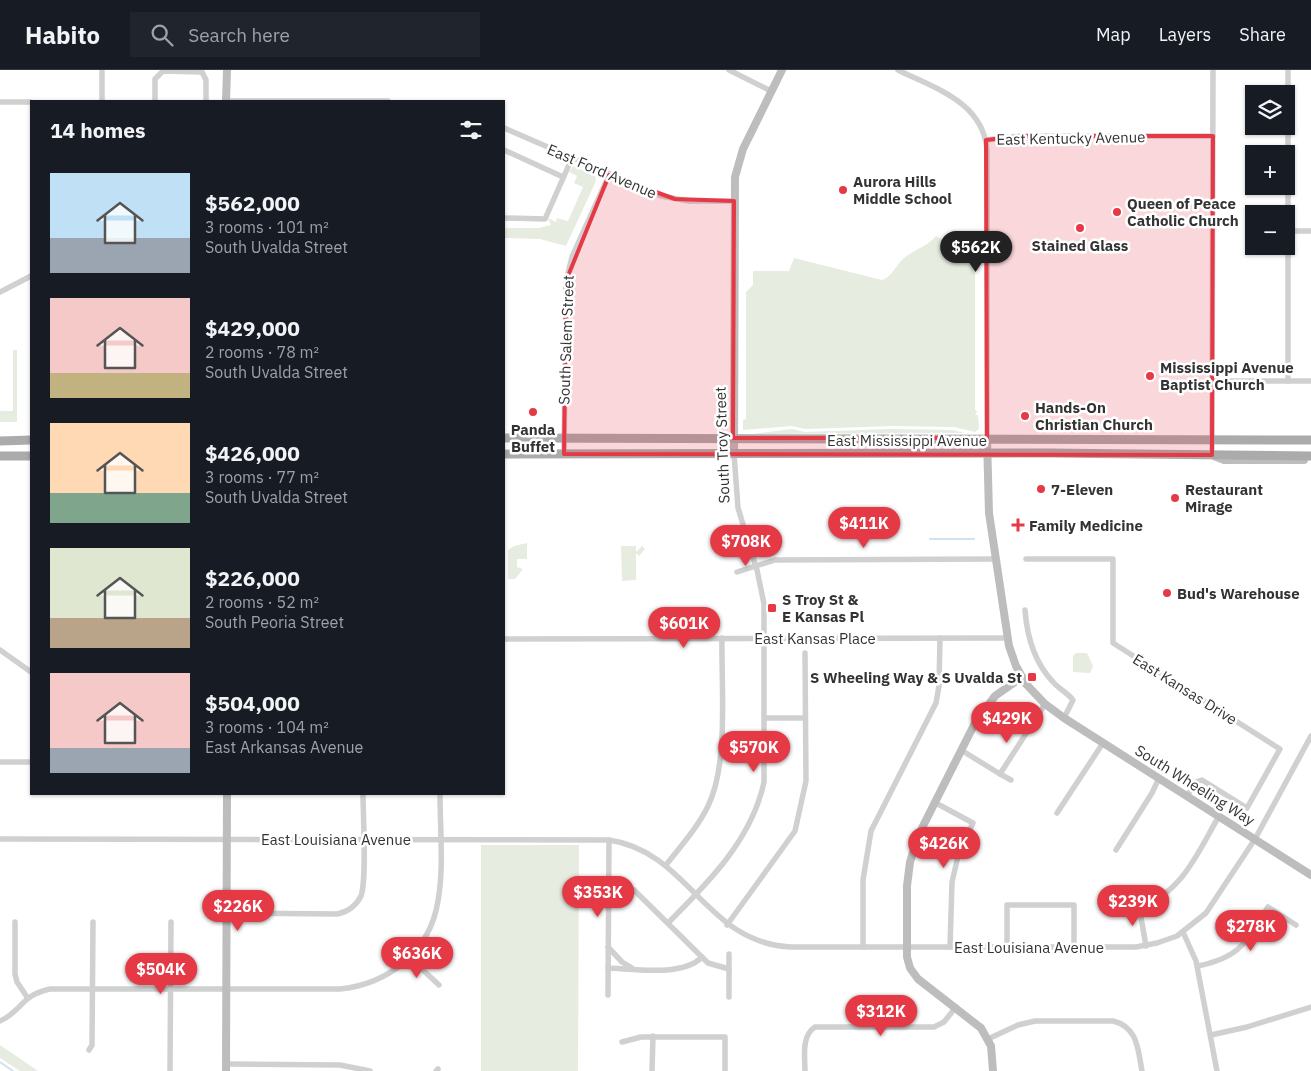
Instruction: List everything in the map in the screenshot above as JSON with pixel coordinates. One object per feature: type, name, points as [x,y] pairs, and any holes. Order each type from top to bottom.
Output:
[{"type":"main road","name":"East Mississippi Avenue","points":[[505,438],[1311,440]]},
{"type":"main road","points":[[0,441],[30,440]]},
{"type":"main road","name":"East Mississippi Avenue","points":[[505,454],[987,453],[1311,456]]},
{"type":"main road","points":[[0,456],[30,456]]},
{"type":"street","points":[[102,70],[102,100]]},
{"type":"street","points":[[226,100],[227,70]]},
{"type":"street","points":[[729,70],[772,91]]},
{"type":"street","name":"South Troy Street","points":[[668,922],[696,895],[716,872],[744,834],[756,809],[764,775],[765,638],[763,596],[756,565],[738,508],[734,454],[734,200],[735,177],[740,157],[782,70]]},
{"type":"street","name":"East Kentucky Avenue","points":[[898,70],[965,105],[977,118],[986,140],[1021,136],[1213,136]]},
{"type":"street","points":[[1213,70],[1212,455],[1224,460],[1311,460]]},
{"type":"street","points":[[1288,70],[1288,205]]},
{"type":"street","points":[[155,100],[155,79],[163,71],[202,72],[206,80],[206,100]]},
{"type":"street","points":[[0,102],[30,102]]},
{"type":"street","name":"East Ford Avenue","points":[[505,128],[647,192],[675,200],[734,200]]},
{"type":"street","points":[[986,140],[986,438]]},
{"type":"street","points":[[505,150],[564,177]]},
{"type":"street","points":[[505,218],[545,219],[572,158]]},
{"type":"street","name":"South Salem Street","points":[[564,454],[566,281],[572,257],[608,175]]},
{"type":"street","points":[[1295,231],[1311,231]]},
{"type":"street","points":[[1288,255],[1288,381]]},
{"type":"street","points":[[0,292],[30,277]]},
{"type":"street","points":[[1213,381],[1311,381]]},
{"type":"street","name":"South Wheeling Way","points":[[986,438],[988,513],[1007,638],[1022,677],[1044,704],[1064,718],[1311,875]]},
{"type":"street","points":[[737,572],[775,560],[996,559]]},
{"type":"street","name":"East Kansas Drive","points":[[1026,559],[1113,560],[1113,643],[1280,749],[1248,808],[1202,780],[1196,782],[1187,796]]},
{"type":"street","points":[[1025,610],[1029,637],[1036,657],[1048,677],[1072,698],[1073,703],[1064,718]]},
{"type":"street","points":[[666,865],[702,817],[715,787],[720,753],[722,638]]},
{"type":"street","points":[[863,948],[863,880],[871,831],[936,703],[939,686],[940,638]]},
{"type":"street","name":"East Kansas Place","points":[[505,639],[1007,638]]},
{"type":"street","points":[[0,650],[30,671]]},
{"type":"street","points":[[727,925],[795,832],[806,781],[805,653]]},
{"type":"street","points":[[993,1071],[992,1051],[988,1039],[977,1024],[913,974],[908,965],[906,947],[907,886],[910,862],[917,838],[961,750],[986,705],[1001,690],[1022,677]]},
{"type":"street","points":[[1000,774],[1044,704]]},
{"type":"street","points":[[765,718],[805,718]]},
{"type":"street","name":"East Louisiana Avenue","points":[[0,839],[609,840],[642,849],[666,865],[727,925],[750,939],[770,945],[863,948],[1146,946],[1167,940],[1183,932],[1199,921],[1213,905],[1255,839],[1311,736]]},
{"type":"street","points":[[1057,813],[1104,743]]},
{"type":"street","points":[[961,750],[1011,780]]},
{"type":"street","points":[[0,762],[30,762]]},
{"type":"street","points":[[1116,850],[1152,793],[1159,778]]},
{"type":"street","points":[[227,795],[226,1067],[340,1065],[370,1071]]},
{"type":"street","points":[[227,914],[337,914],[350,909],[358,901],[363,888],[363,795]]},
{"type":"street","points":[[0,1020],[7,1017],[27,998],[50,989],[351,988],[377,980],[396,970],[410,958],[426,936],[436,910],[439,886],[440,795]]},
{"type":"street","points":[[934,802],[973,823],[959,852],[953,874],[950,947]]},
{"type":"street","points":[[1146,946],[1140,906],[1157,900],[1174,887],[1219,816]]},
{"type":"street","points":[[608,996],[609,840]]},
{"type":"street","points":[[609,884],[618,884],[634,890],[702,956],[715,966],[728,969]]},
{"type":"street","points":[[1007,947],[1007,905],[1074,905],[1074,947]]},
{"type":"street","points":[[1198,966],[1225,959],[1240,949],[1268,907],[1296,924]]},
{"type":"street","points":[[16,922],[15,974],[17,982],[27,998]]},
{"type":"street","points":[[88,1050],[92,1045],[93,922]]},
{"type":"street","points":[[170,1071],[172,922]]},
{"type":"street","points":[[1183,932],[1198,966],[1217,1071]]},
{"type":"street","points":[[608,946],[622,962],[634,969]]},
{"type":"street","points":[[728,954],[729,996]]},
{"type":"street","points":[[608,968],[681,969],[696,963],[702,956]]},
{"type":"street","points":[[410,958],[439,985]]},
{"type":"street","points":[[805,1069],[806,1039],[810,1030],[815,1027],[934,1026],[944,1022],[956,1007]]},
{"type":"street","points":[[1210,1034],[1248,1026],[1311,1008]]},
{"type":"street","points":[[988,1039],[1018,1025],[1035,1021],[1112,1021],[1124,1025],[1134,1034],[1142,1071]]},
{"type":"street","points":[[652,1071],[653,1036]]},
{"type":"street","points":[[622,1042],[632,1038],[653,1036],[725,1037],[725,1071]]},
{"type":"highlighted area","points":[[1021,136],[1213,136],[1212,455],[564,454],[566,281],[609,175],[675,199],[734,201],[733,438],[987,438],[986,140]]},
{"type":"shaded area","points":[[573,166],[595,176],[596,181],[566,246],[540,239],[505,238],[505,228],[539,228],[551,225],[548,218],[556,222],[557,218],[568,221],[583,187],[574,183],[577,176],[569,172]]},
{"type":"shaded area","points":[[936,236],[961,250],[975,273],[975,409],[977,412],[975,415],[978,415],[979,429],[975,432],[954,427],[891,426],[805,429],[792,426],[743,430],[743,420],[746,419],[746,292],[753,285],[753,271],[789,271],[794,258],[882,280],[891,274],[904,258],[929,243]]},
{"type":"shaded area","points":[[13,350],[17,350],[17,422],[0,422],[0,411],[13,411]]},
{"type":"shaded area","points":[[792,429],[805,432],[891,429],[953,430],[965,433],[753,434]]},
{"type":"shaded area","points":[[527,543],[527,559],[517,559],[517,567],[523,569],[515,579],[508,579],[508,550],[514,546]]},
{"type":"shaded area","points":[[621,546],[636,546],[636,552],[642,546],[645,549],[639,556],[636,553],[636,580],[622,581]]},
{"type":"shaded area","points":[[1076,653],[1087,653],[1093,666],[1090,673],[1073,672],[1073,656]]},
{"type":"shaded area","points":[[481,845],[579,845],[578,1071],[481,1071]]},
{"type":"shaded area","points":[[0,1045],[38,1071],[20,1071],[0,1058]]},
{"type":"waterway","points":[[930,539],[974,539]]},
{"type":"waterway","points":[[0,1062],[13,1071]]},
{"type":"place","name":"Aurora Hills Middle School","points":[[843,190]]},
{"type":"place","name":"Queen of Peace Catholic Church","points":[[1117,212]]},
{"type":"place","name":"Stained Glass","points":[[1080,228]]},
{"type":"place","name":"Mississippi Avenue Baptist Church","points":[[1150,376]]},
{"type":"place","name":"Panda Buffet","points":[[533,412]]},
{"type":"place","name":"Hands-On Christian Church","points":[[1025,416]]},
{"type":"place","name":"7-Eleven","points":[[1041,489]]},
{"type":"place","name":"Restaurant Mirage","points":[[1175,498]]},
{"type":"place","name":"Family Medicine","points":[[1018,525]]},
{"type":"place","name":"Bud's Warehouse","points":[[1167,593]]},
{"type":"place","name":"S Troy St & E Kansas Pl","points":[[772,608]]},
{"type":"place","name":"S Wheeling Way & S Uvalda St","points":[[1032,677]]}]
